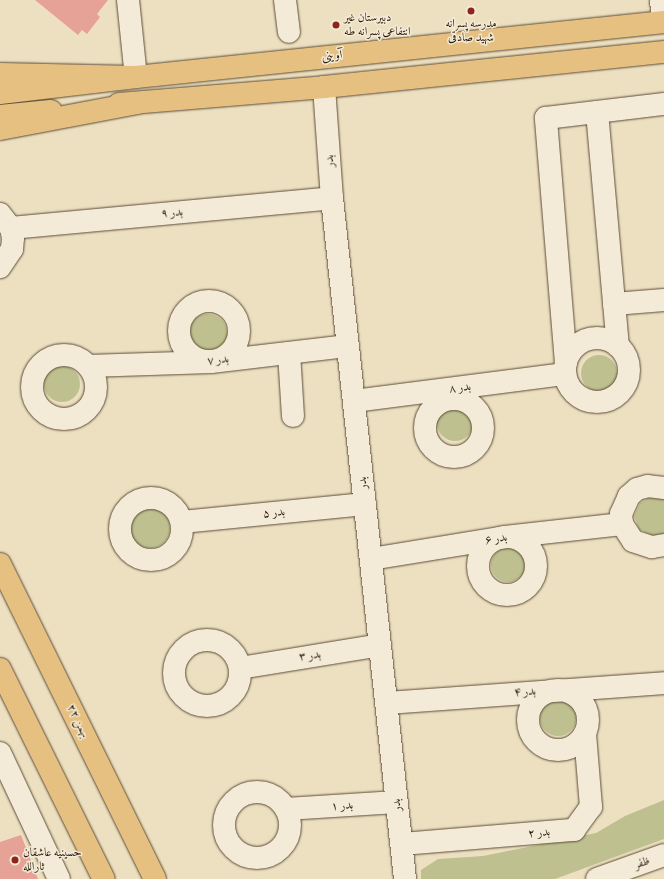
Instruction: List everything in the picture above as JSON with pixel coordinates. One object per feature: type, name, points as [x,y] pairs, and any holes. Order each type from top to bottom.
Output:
[{"type":"main road","name":"آوینی","points":[[0,93],[136,77],[664,22]]},
{"type":"main road","points":[[0,116],[324,87],[664,52]]},
{"type":"main road","points":[[0,74],[136,77]]},
{"type":"main road","points":[[0,129],[138,103]]},
{"type":"main road","name":"۲۲ بهمن","points":[[0,564],[155,879]]},
{"type":"main road","points":[[0,669],[104,879]]},
{"type":"street","points":[[128,0],[136,77]]},
{"type":"street","points":[[285,0],[289,32]]},
{"type":"street","points":[[662,0],[664,22]]},
{"type":"street","name":"بدر","points":[[324,87],[332,198],[405,879]]},
{"type":"street","points":[[565,369],[577,345],[587,340],[603,339],[618,346],[625,354],[629,373],[626,383],[613,398],[599,402],[584,399],[569,385],[565,369],[546,118],[664,104]]},
{"type":"street","points":[[597,112],[618,346]]},
{"type":"street","name":"بدر ۹","points":[[6,221],[332,198]]},
{"type":"street","points":[[0,267],[12,249],[6,221]]},
{"type":"street","points":[[614,304],[664,300]]},
{"type":"street","name":"بدر ۷","points":[[88,366],[211,362],[348,346]]},
{"type":"street","points":[[289,352],[293,416]]},
{"type":"street","name":"بدر ۸","points":[[354,401],[457,393],[565,369]]},
{"type":"street","points":[[664,488],[648,486],[629,496],[622,514],[622,524],[633,541],[642,546],[652,547],[664,545]]},
{"type":"street","name":"بدر ۵","points":[[182,522],[365,504]]},
{"type":"street","name":"بدر ۶","points":[[371,559],[505,537],[622,524]]},
{"type":"street","name":"بدر ۳","points":[[240,668],[380,645]]},
{"type":"street","name":"بدر ۴","points":[[386,703],[664,683]]},
{"type":"street","points":[[554,690],[569,692],[584,705],[588,714],[585,734],[575,744],[561,750],[542,746],[535,739],[528,721],[529,711],[541,695],[554,690]]},
{"type":"street","name":"بدر ۲","points":[[402,844],[574,830],[591,807],[585,734]]},
{"type":"street","points":[[0,753],[59,879]]},
{"type":"street","name":"بدر ۱","points":[[286,809],[397,802]]},
{"type":"street","name":"ظفر","points":[[597,879],[635,873],[664,855]]},
{"type":"green space","points":[[204,314],[212,314],[219,317],[224,322],[227,333],[224,344],[219,349],[212,352],[204,352],[197,349],[192,344],[189,337],[189,329],[192,322],[197,317]]},
{"type":"green space","points":[[602,355],[612,360],[616,366],[616,380],[612,386],[606,390],[596,391],[586,386],[582,380],[581,370],[586,360],[592,356]]},
{"type":"green space","points":[[62,366],[75,371],[80,384],[75,397],[62,402],[49,397],[44,384],[49,371]]},
{"type":"green space","points":[[459,405],[468,410],[472,416],[472,430],[468,436],[459,441],[451,441],[442,436],[438,430],[437,419],[442,410],[448,406]]},
{"type":"green space","points":[[651,496],[664,498],[664,535],[655,537],[639,529],[634,516],[640,503]]},
{"type":"green space","points":[[150,508],[164,514],[170,528],[164,542],[150,548],[136,542],[130,528],[136,514]]},
{"type":"green space","points":[[505,548],[511,548],[515,549],[522,555],[525,565],[524,572],[518,579],[511,582],[505,582],[501,581],[494,575],[491,568],[491,562],[492,558],[498,551]]},
{"type":"green space","points":[[562,700],[571,705],[575,711],[575,725],[571,731],[562,736],[554,736],[545,731],[541,725],[540,714],[545,705],[551,701]]},
{"type":"green space","points":[[664,800],[664,839],[555,879],[421,879],[421,870],[438,859],[483,856],[596,833],[625,816]]},
{"type":"building","points":[[35,0],[108,0],[97,14],[100,17],[87,34],[82,30],[78,35]]},
{"type":"building","name":"حسینیه عاشقان ثارالله","points":[[21,835],[38,879],[0,879],[0,842]]},
{"type":"place","name":"مدرسه پسرانه شهید صادقی","points":[[471,11]]},
{"type":"place","name":"دبیرستان غیر انتفاعی پسرانه طه","points":[[336,25]]},
{"type":"place","name":"حسینیه عاشقان ثارالله","points":[[15,860]]}]
